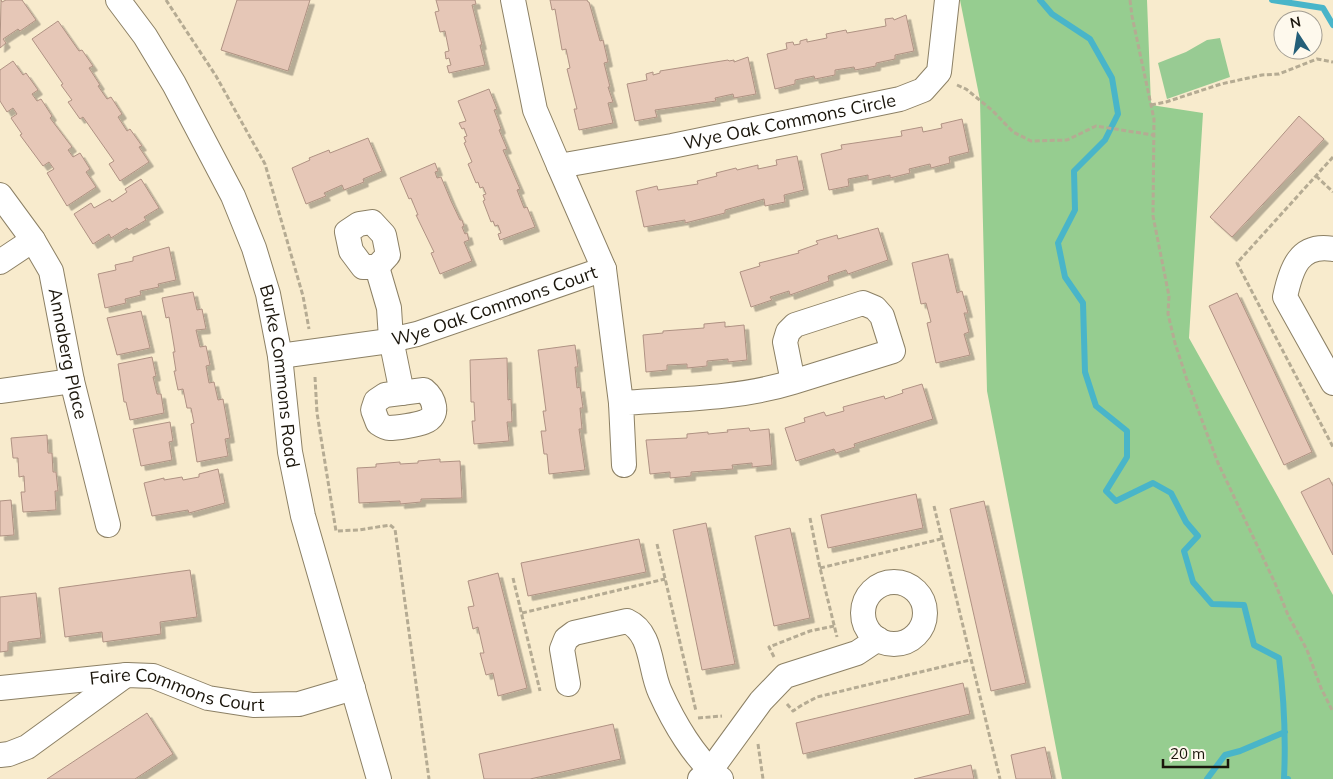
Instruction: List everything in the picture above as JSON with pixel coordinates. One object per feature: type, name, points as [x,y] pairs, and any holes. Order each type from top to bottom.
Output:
[{"type":"street","name":"Burke Commons Road","points":[[118,0],[145,36],[174,84],[233,196],[254,248],[268,294],[280,356],[290,452],[303,516],[379,779]]},
{"type":"street","points":[[513,0],[535,110],[604,270]]},
{"type":"street","points":[[932,80],[939,72],[947,0]]},
{"type":"street","name":"Wye Oak Commons Circle","points":[[559,166],[672,146],[900,99],[923,90],[932,80]]},
{"type":"street","name":"Annaberg Place","points":[[0,195],[33,240],[51,271],[72,381],[108,525]]},
{"type":"street","points":[[0,262],[33,240]]},
{"type":"street","points":[[1333,249],[1319,247],[1301,256],[1289,275],[1285,297],[1333,383]]},
{"type":"street","points":[[378,267],[389,308],[391,339],[402,393]]},
{"type":"street","name":"Wye Oak Commons Court","points":[[280,356],[416,334],[604,270],[621,403],[624,465]]},
{"type":"street","points":[[0,391],[72,381]]},
{"type":"street","points":[[621,403],[738,394],[793,382]]},
{"type":"street","points":[[568,684],[562,650],[566,639],[574,634],[627,621],[634,624],[643,634],[659,690],[682,733],[711,776],[761,701],[785,676],[857,653],[878,639]]},
{"type":"street","points":[[0,755],[9,754],[27,746],[127,675]]},
{"type":"street","name":"Faire Commons Court","points":[[0,688],[127,675],[153,676],[208,698],[253,705],[299,704],[353,688]]},
{"type":"path","points":[[166,0],[216,76],[265,164],[303,296],[309,332]]},
{"type":"path","points":[[1130,0],[1154,119],[1152,216],[1169,296],[1168,314],[1180,359],[1218,463],[1275,583],[1288,615],[1307,650],[1321,688],[1333,712]]},
{"type":"path","points":[[1151,105],[1221,84],[1262,75],[1279,74],[1317,60],[1333,62]]},
{"type":"path","points":[[932,80],[947,90],[950,86],[956,84],[966,89],[993,111],[1013,132],[1031,141],[1067,140],[1096,126],[1153,135]]},
{"type":"path","points":[[1316,176],[1333,192]]},
{"type":"path","points":[[316,377],[317,412],[336,531],[359,530],[390,524],[395,529],[429,779]]},
{"type":"path","points":[[934,506],[1000,779]]},
{"type":"path","points":[[810,518],[838,640]]},
{"type":"path","points":[[820,568],[942,539]]},
{"type":"path","points":[[657,544],[698,718]]},
{"type":"path","points":[[514,578],[540,691]]},
{"type":"path","points":[[522,612],[665,578]]},
{"type":"path","points":[[785,702],[794,711],[802,704],[817,697],[970,660]]},
{"type":"path","points":[[694,722],[698,718],[727,716]]},
{"type":"path","points":[[758,739],[762,779]]},
{"type":"green space","points":[[960,0],[1147,0],[1151,105],[1203,113],[1189,338],[1333,595],[1333,779],[1062,779],[987,391],[980,100]]},
{"type":"green space","points":[[1220,38],[1230,77],[1167,99],[1158,63],[1186,52],[1207,40]]},
{"type":"building","points":[[1,0],[2,2],[6,0],[22,0],[36,20],[20,31],[18,29],[3,39],[6,43],[0,48]]},
{"type":"building","points":[[237,0],[310,0],[288,71],[221,50]]},
{"type":"building","points":[[436,0],[475,0],[476,4],[472,5],[485,65],[449,73],[447,66],[451,65],[449,58],[446,59],[445,52],[449,51],[445,31],[440,32],[435,12],[439,11]]},
{"type":"building","points":[[550,0],[587,0],[589,2],[600,41],[603,40],[608,62],[604,63],[613,102],[608,103],[613,123],[579,130],[574,109],[577,109],[567,69],[570,68],[566,49],[562,50],[555,9],[552,10]]},
{"type":"building","points":[[906,15],[914,51],[895,55],[895,59],[876,63],[876,66],[855,70],[854,67],[835,70],[835,75],[815,79],[814,76],[795,80],[795,84],[775,89],[767,54],[787,49],[786,43],[800,44],[800,41],[807,39],[807,42],[827,38],[826,34],[846,30],[847,33],[886,26],[885,19],[893,18],[894,20]]},
{"type":"building","points":[[58,21],[79,51],[82,50],[93,66],[89,68],[100,85],[98,86],[107,99],[111,97],[122,114],[118,117],[127,131],[130,129],[142,146],[139,147],[149,162],[120,181],[109,164],[114,161],[83,117],[80,119],[68,102],[72,100],[61,85],[63,84],[32,39]]},
{"type":"building","points":[[748,57],[756,94],[734,98],[733,94],[715,98],[716,101],[655,110],[657,117],[635,121],[627,84],[647,80],[646,74],[653,72],[653,75],[660,73],[660,71],[728,60],[734,60],[734,62]]},
{"type":"building","points":[[13,61],[23,75],[26,73],[38,90],[32,94],[37,101],[41,99],[52,116],[50,118],[72,147],[68,150],[73,157],[80,153],[90,169],[86,172],[96,187],[67,206],[47,173],[54,169],[49,162],[43,166],[20,135],[22,134],[11,118],[17,114],[13,108],[7,112],[0,101],[0,70]]},
{"type":"building","points":[[489,89],[497,109],[494,110],[501,129],[499,130],[507,149],[503,150],[520,189],[517,190],[524,208],[527,207],[535,227],[500,240],[498,234],[501,233],[498,225],[495,226],[493,221],[491,222],[483,201],[485,200],[483,195],[486,194],[483,187],[480,188],[478,182],[476,183],[468,164],[472,162],[464,143],[466,142],[464,137],[467,136],[464,128],[462,129],[459,123],[466,121],[458,101]]},
{"type":"building","points":[[1299,116],[1324,139],[1232,237],[1210,217]]},
{"type":"building","points":[[962,119],[969,152],[949,157],[950,163],[931,168],[930,164],[909,169],[910,173],[890,178],[890,175],[868,180],[868,175],[848,179],[849,186],[829,190],[821,154],[842,149],[841,145],[902,136],[901,131],[922,127],[923,132],[942,128],[941,124]]},
{"type":"building","points":[[368,138],[382,171],[363,179],[364,182],[344,190],[342,185],[324,193],[326,196],[306,204],[292,168],[310,160],[309,158],[329,150],[330,153]]},
{"type":"building","points":[[797,156],[804,190],[784,195],[785,202],[765,206],[764,199],[725,210],[725,213],[685,223],[685,220],[644,227],[636,191],[657,186],[658,190],[698,184],[697,181],[717,176],[716,173],[758,165],[758,169],[777,165],[776,160]]},
{"type":"building","points":[[435,163],[438,171],[435,172],[437,178],[441,177],[460,220],[462,220],[465,234],[467,233],[469,240],[464,242],[472,261],[440,274],[431,253],[434,252],[416,215],[418,215],[411,198],[409,199],[400,178]]},
{"type":"building","points":[[141,179],[159,208],[144,217],[146,220],[129,230],[127,228],[111,238],[109,234],[93,244],[74,214],[91,203],[94,208],[110,199],[112,202],[127,192],[125,189]]},
{"type":"building","points":[[878,228],[888,260],[848,274],[846,270],[828,276],[829,281],[790,295],[789,291],[770,297],[772,300],[751,307],[740,272],[760,266],[759,263],[799,253],[798,251],[818,244],[816,241],[837,235],[838,239]]},
{"type":"building","points":[[169,247],[176,280],[158,284],[159,287],[140,291],[141,295],[125,299],[126,303],[105,308],[98,274],[116,270],[115,265],[133,261],[133,257]]},
{"type":"building","points":[[948,254],[957,293],[962,291],[968,313],[964,313],[969,332],[964,334],[970,355],[936,363],[927,323],[931,322],[926,303],[921,304],[912,263]]},
{"type":"building","points":[[193,292],[197,310],[202,309],[206,329],[196,330],[200,347],[206,346],[210,365],[206,366],[209,383],[214,382],[218,400],[223,399],[230,438],[225,439],[228,456],[197,462],[191,424],[194,423],[191,408],[187,408],[183,389],[178,390],[174,371],[176,371],[173,352],[175,352],[172,334],[169,317],[166,318],[162,298]]},
{"type":"building","points":[[1237,293],[1312,452],[1284,465],[1209,306]]},
{"type":"building","points":[[141,311],[150,348],[117,355],[107,318]]},
{"type":"building","points":[[725,322],[725,327],[744,325],[747,360],[728,362],[728,359],[707,361],[707,366],[687,368],[687,364],[667,365],[667,370],[646,372],[643,335],[663,333],[663,331],[704,328],[704,324]]},
{"type":"building","points":[[575,345],[578,367],[575,367],[577,388],[580,387],[583,408],[580,408],[582,429],[579,429],[585,470],[549,474],[547,454],[544,454],[541,431],[546,431],[543,411],[546,411],[538,350]]},
{"type":"building","points":[[152,357],[156,376],[153,377],[157,394],[161,394],[164,413],[130,420],[126,402],[124,402],[118,364]]},
{"type":"building","points":[[507,358],[508,400],[511,399],[512,422],[507,422],[509,441],[474,444],[472,421],[475,421],[474,402],[471,402],[470,360]]},
{"type":"building","points":[[922,384],[933,419],[854,444],[855,447],[836,453],[834,449],[796,461],[785,428],[805,422],[804,418],[824,412],[826,416],[844,411],[843,407],[884,396],[885,399],[903,393],[902,390]]},
{"type":"building","points":[[170,422],[173,441],[169,442],[172,460],[141,466],[133,429]]},
{"type":"building","points":[[749,428],[750,431],[769,429],[772,465],[752,467],[752,463],[732,465],[733,469],[691,472],[691,476],[670,478],[670,472],[650,474],[646,440],[687,438],[687,434],[708,432],[708,434]]},
{"type":"building","points":[[47,435],[48,453],[52,453],[53,472],[56,472],[58,491],[55,491],[56,510],[23,512],[21,492],[25,492],[24,476],[19,477],[18,458],[13,458],[11,438]]},
{"type":"building","points":[[440,459],[440,462],[460,461],[462,498],[421,499],[421,502],[400,504],[400,501],[359,503],[357,468],[376,467],[376,464],[418,463],[418,461]]},
{"type":"building","points":[[218,469],[225,503],[189,513],[188,510],[152,516],[144,483],[164,478],[164,480],[182,477],[183,480],[199,477],[199,474]]},
{"type":"building","points":[[1329,478],[1333,486],[1333,555],[1301,492]]},
{"type":"building","points":[[916,494],[923,528],[828,548],[821,515]]},
{"type":"building","points":[[11,500],[14,535],[0,536],[0,501]]},
{"type":"building","points":[[984,501],[1026,683],[991,691],[950,509]]},
{"type":"building","points":[[706,523],[735,664],[702,670],[673,530]]},
{"type":"building","points":[[790,528],[810,618],[774,626],[755,536]]},
{"type":"building","points":[[639,539],[646,572],[528,596],[521,563]]},
{"type":"building","points":[[190,570],[197,617],[160,622],[161,634],[103,642],[102,632],[65,637],[59,588]]},
{"type":"building","points":[[498,573],[527,688],[498,696],[493,673],[486,675],[480,653],[484,653],[478,627],[473,629],[468,607],[474,606],[468,581]]},
{"type":"building","points":[[36,593],[41,638],[8,642],[8,651],[0,652],[0,597]]},
{"type":"building","points":[[963,683],[970,714],[803,754],[796,723]]},
{"type":"building","points":[[147,713],[173,754],[135,779],[47,779]]},
{"type":"building","points":[[613,724],[621,759],[530,779],[484,779],[479,754]]},
{"type":"building","points":[[1045,747],[1052,779],[1016,779],[1011,755]]},
{"type":"building","points":[[971,765],[974,779],[914,779]]},
{"type":"waterway","points":[[1040,0],[1052,14],[1090,39],[1112,78],[1118,114],[1105,140],[1074,171],[1075,210],[1058,243],[1065,277],[1083,303],[1085,372],[1096,406],[1127,431],[1127,457],[1106,491],[1116,501],[1153,483],[1171,493],[1186,522],[1198,536],[1184,551],[1193,582],[1212,604],[1244,605],[1254,645],[1279,658],[1284,718],[1284,778],[1288,779]]},
{"type":"waterway","points":[[1272,0],[1323,8],[1333,25]]},
{"type":"waterway","points":[[1207,779],[1225,755],[1240,751],[1285,732]]}]
